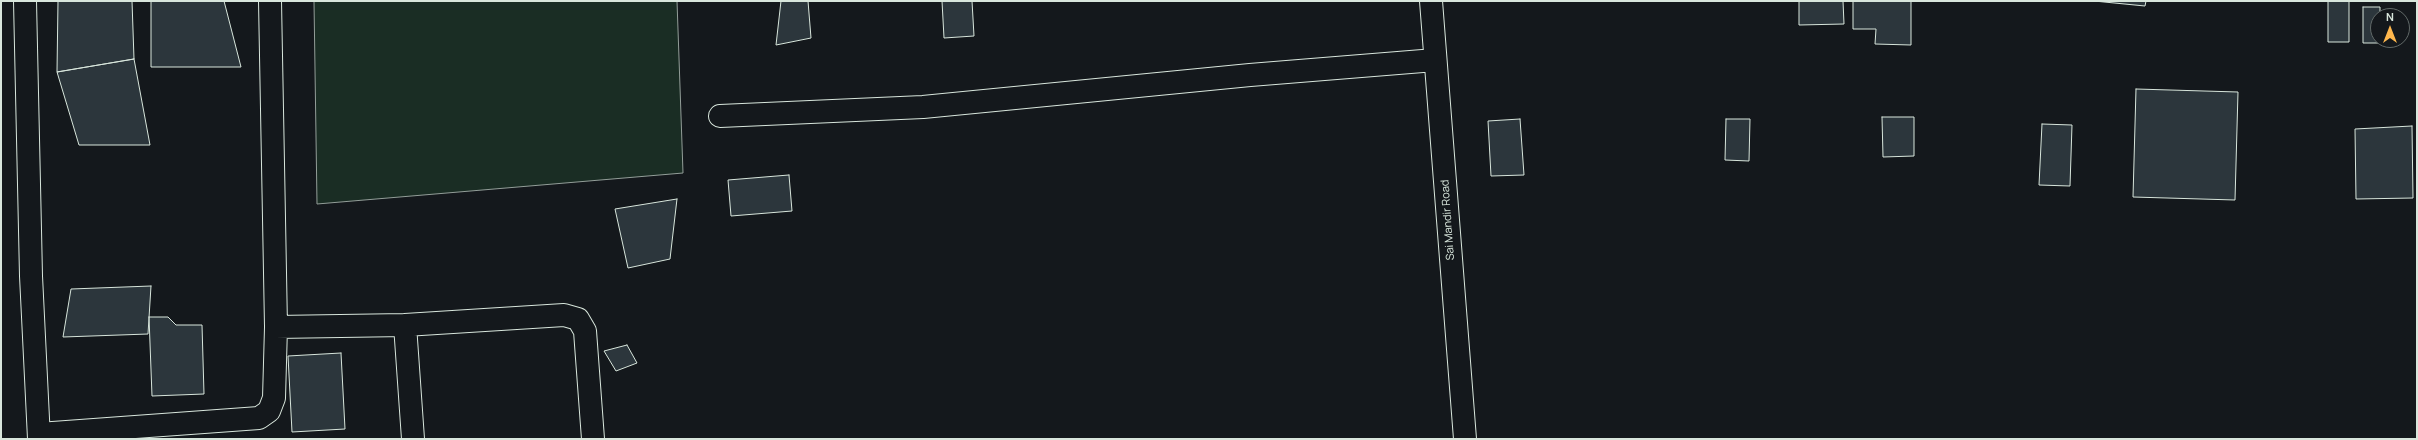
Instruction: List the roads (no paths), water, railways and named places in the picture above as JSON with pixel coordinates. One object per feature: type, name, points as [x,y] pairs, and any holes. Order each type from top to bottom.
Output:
[{"type":"street","points":[[25,1],[31,276],[39,437],[259,418],[269,411],[274,398],[276,327],[270,1]]},
{"type":"street","name":"Sai Mandir Road","points":[[1430,1],[1465,439]]},
{"type":"street","points":[[720,116],[923,108],[1250,75],[1435,60]]},
{"type":"street","points":[[276,327],[405,325],[564,315],[578,319],[585,331],[593,439]]},
{"type":"street","points":[[405,325],[413,439]]}]
